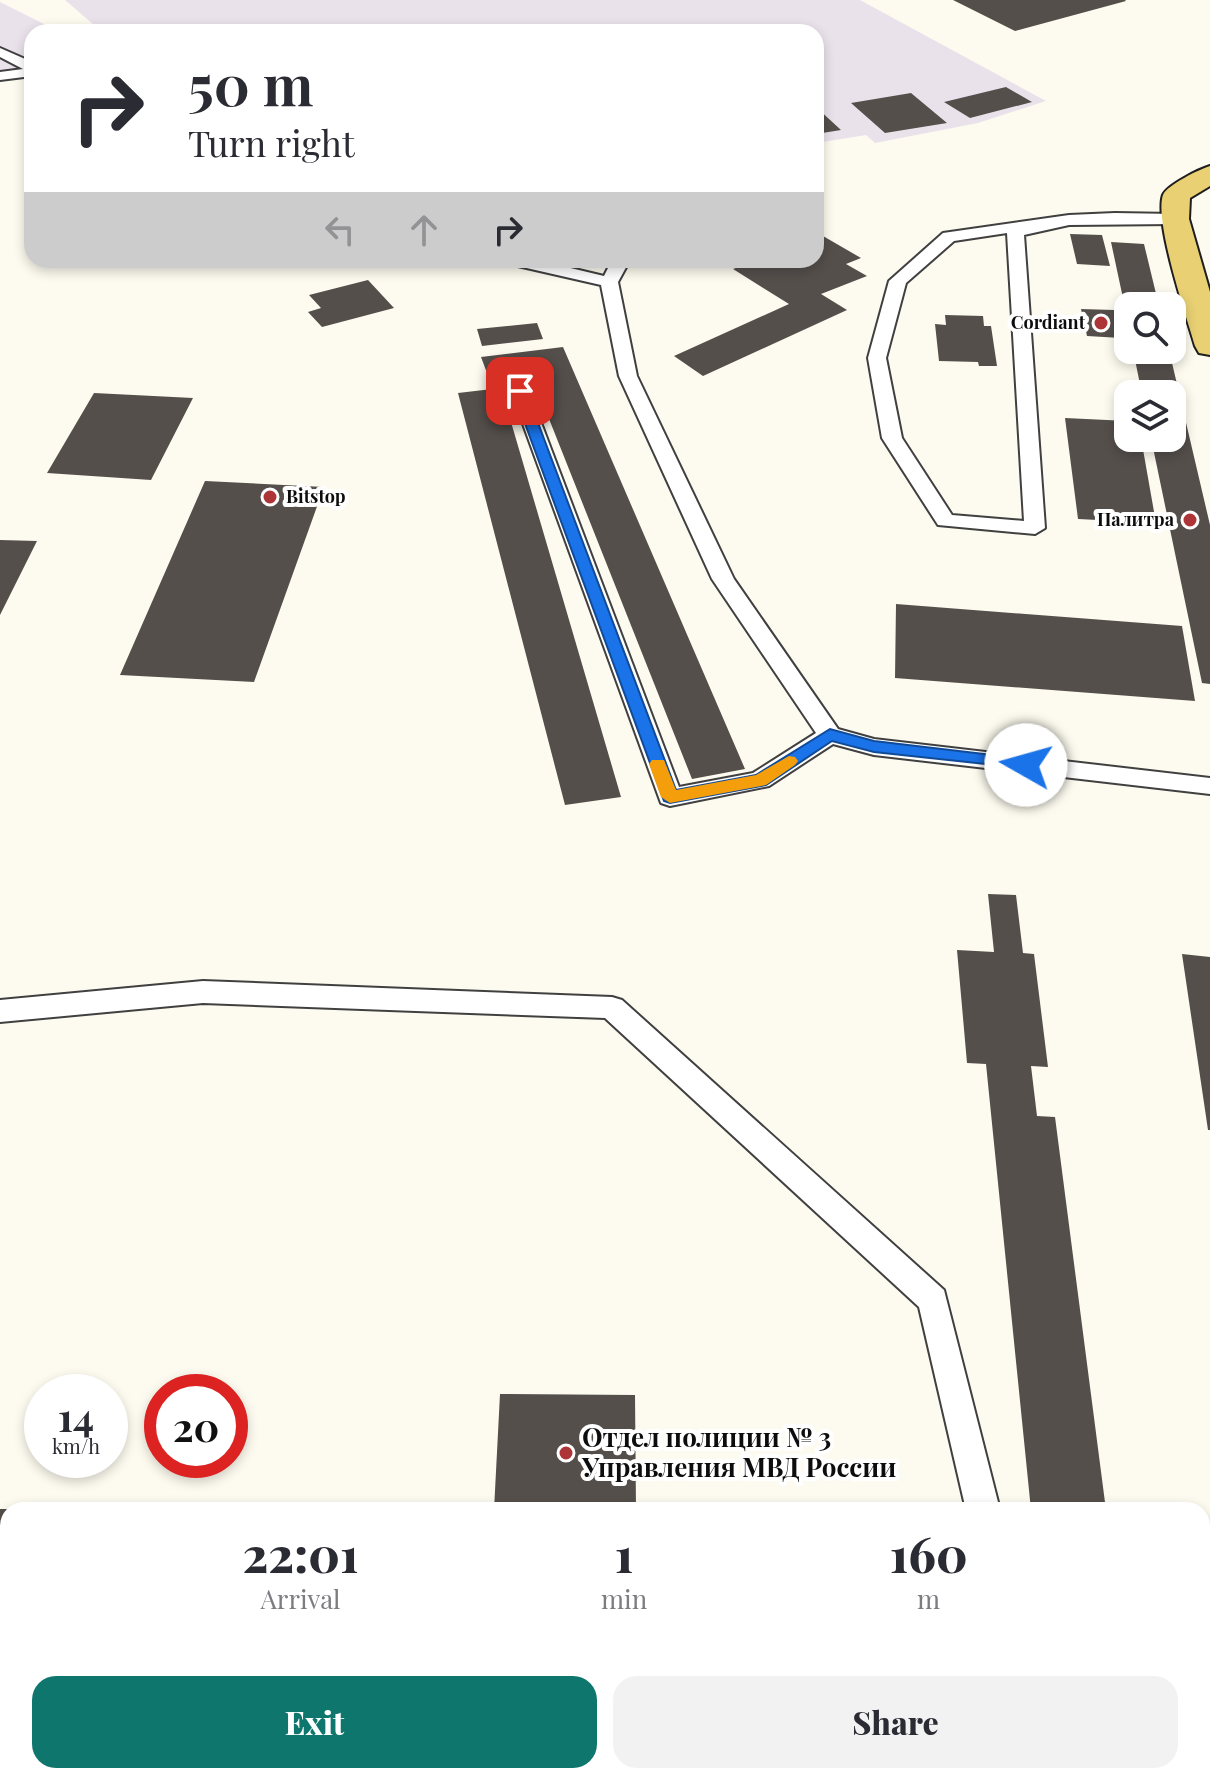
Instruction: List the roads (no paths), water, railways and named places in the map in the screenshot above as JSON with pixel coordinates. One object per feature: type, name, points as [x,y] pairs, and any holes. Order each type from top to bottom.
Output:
[{"type":"main road","points":[[1210,174],[1177,195],[1175,219],[1210,346]]},
{"type":"lane","points":[[0,52],[24,66]]},
{"type":"lane","points":[[0,76],[24,72]]},
{"type":"lane","points":[[1028,225],[1015,233],[1035,528],[945,521],[892,438],[877,358],[898,281],[949,237],[1028,225],[1096,219],[1175,219]]},
{"type":"lane","points":[[549,268],[609,282]]},
{"type":"lane","points":[[617,268],[609,282],[628,376],[723,579],[830,735],[874,747],[1210,786]]},
{"type":"lane","points":[[520,391],[670,797],[760,780],[830,735]]},
{"type":"lane","points":[[0,1011],[203,992],[612,1008],[933,1300],[981,1502]]},
{"type":"place","name":"Cordiant","points":[[1101,323]]},
{"type":"place","name":"Bitstop","points":[[270,497]]},
{"type":"place","name":"Палитра","points":[[1190,520]]},
{"type":"place","name":"Отдел полиции № 3 Управления МВД России","points":[[566,1453]]}]
